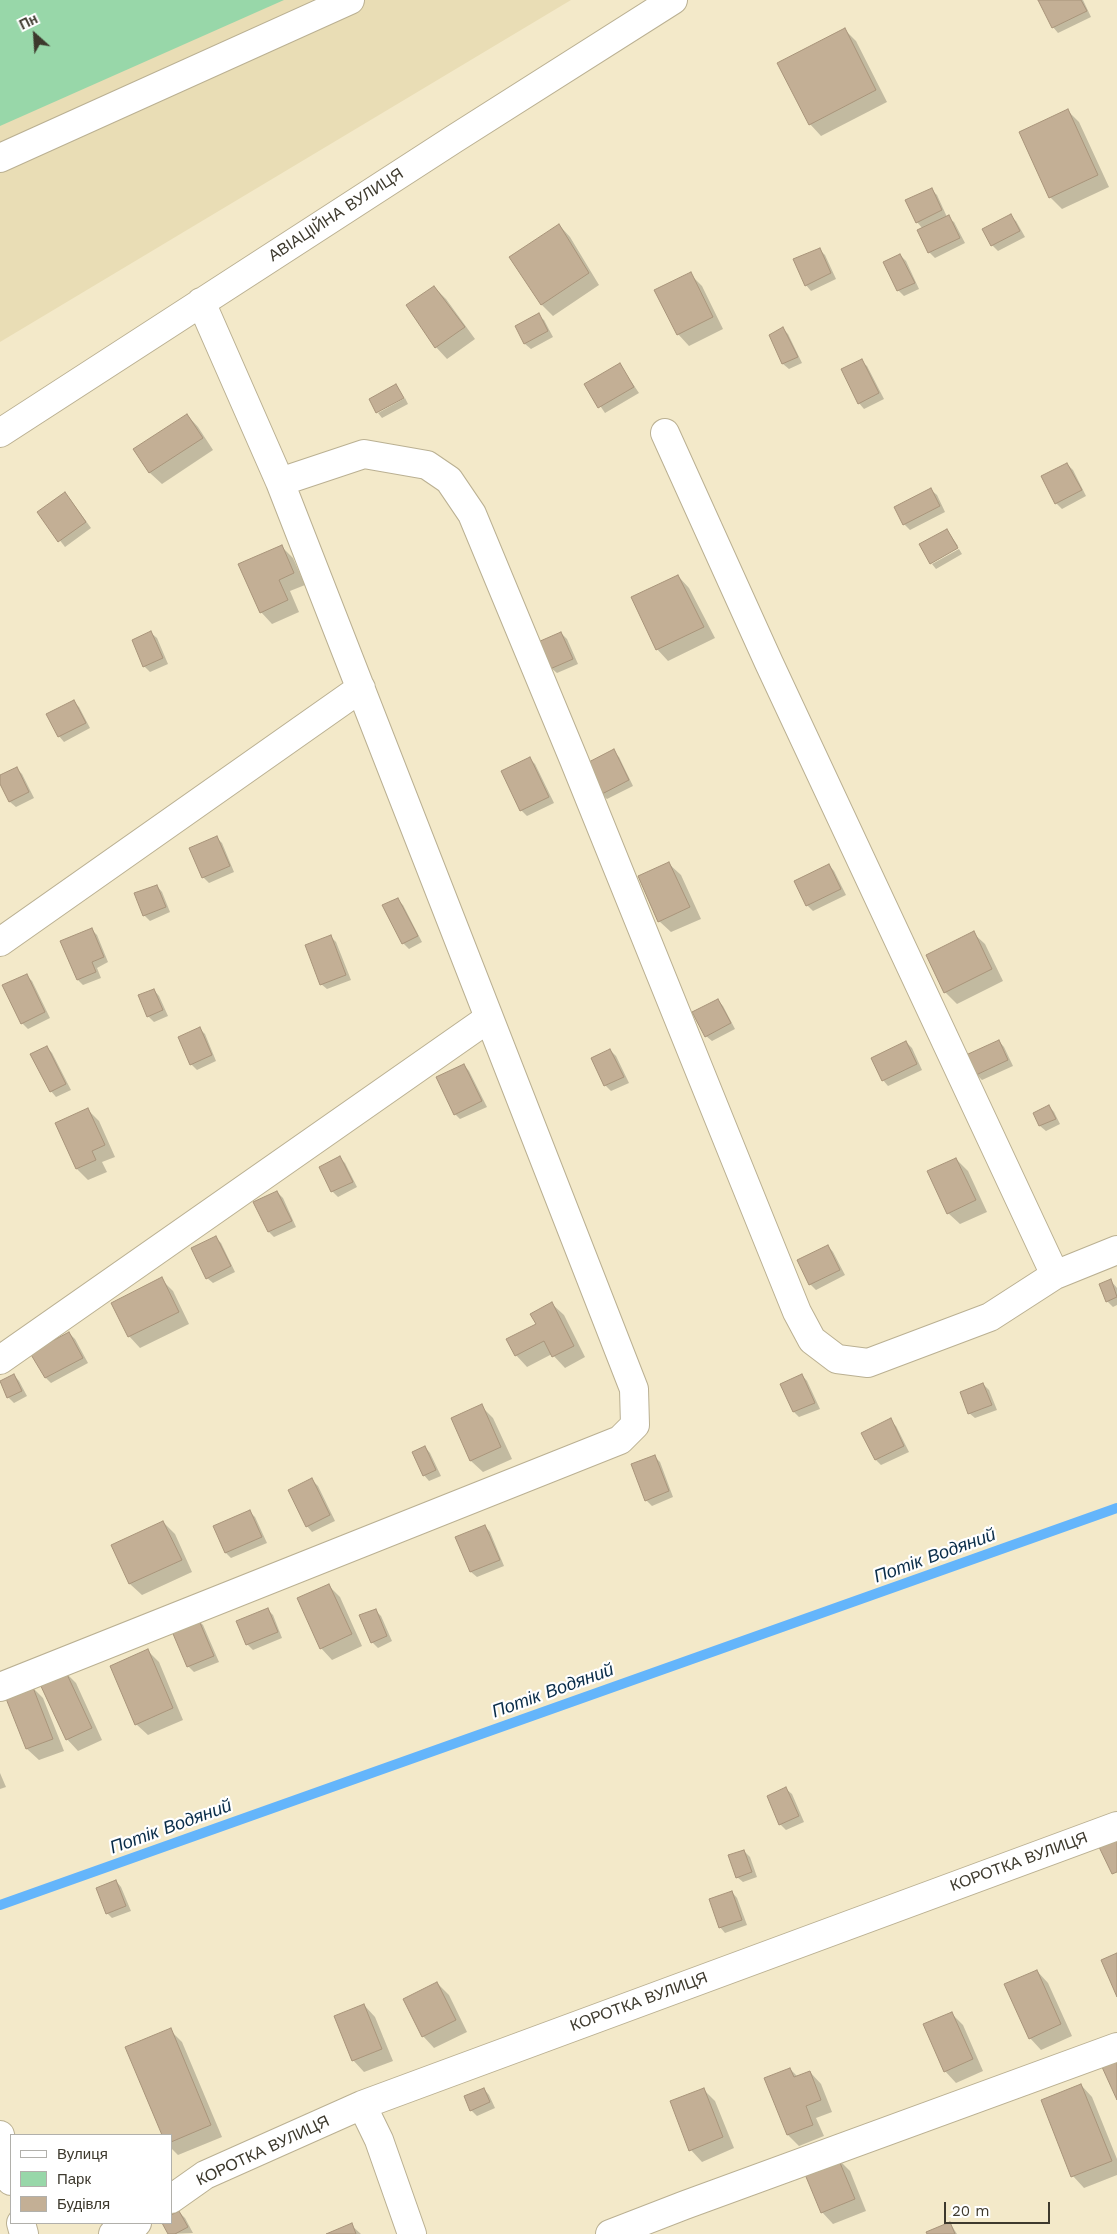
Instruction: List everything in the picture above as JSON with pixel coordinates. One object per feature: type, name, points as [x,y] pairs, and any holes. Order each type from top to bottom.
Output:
[{"type":"street","points":[[0,158],[350,0]]},
{"type":"street","name":"АВІАЦІЙНА ВУЛИЦЯ","points":[[0,433],[673,0]]},
{"type":"street","points":[[0,1687],[620,1440],[636,1425],[634,1389],[280,482],[201,302]]},
{"type":"street","points":[[665,433],[782,690],[1055,1275]]},
{"type":"street","points":[[280,482],[364,454],[427,465],[448,480],[472,514],[574,760],[797,1312],[812,1340],[837,1358],[868,1363],[990,1317],[1055,1275],[1117,1250]]},
{"type":"street","points":[[0,942],[361,688]]},
{"type":"street","points":[[0,1360],[489,1018]]},
{"type":"street","name":"КОРОТКА ВУЛИЦЯ","points":[[172,2198],[205,2175],[362,2105],[1117,1826]]},
{"type":"street","points":[[610,2234],[1117,2047]]},
{"type":"street","points":[[362,2105],[379,2140],[412,2234]]},
{"type":"street","points":[[0,2135],[10,2177]]},
{"type":"street","points":[[112,2234],[135,2224]]},
{"type":"shaded area","points":[[0,0],[571,0],[0,342]]},
{"type":"green space","points":[[0,0],[284,0],[0,126]]},
{"type":"building","points":[[1038,0],[1081,0],[1087,11],[1052,28]]},
{"type":"building","points":[[845,28],[876,90],[809,125],[777,63]]},
{"type":"building","points":[[1068,109],[1098,175],[1049,198],[1019,132]]},
{"type":"building","points":[[932,188],[942,210],[916,223],[905,200]]},
{"type":"building","points":[[1011,214],[1020,231],[991,246],[982,229]]},
{"type":"building","points":[[949,215],[960,238],[928,253],[917,230]]},
{"type":"building","points":[[559,224],[589,273],[541,305],[509,257]]},
{"type":"building","points":[[820,248],[831,273],[805,286],[793,259]]},
{"type":"building","points":[[900,254],[915,283],[897,291],[883,262]]},
{"type":"building","points":[[691,272],[713,317],[677,335],[654,290]]},
{"type":"building","points":[[434,286],[465,327],[435,348],[406,305]]},
{"type":"building","points":[[539,313],[548,331],[524,344],[515,326]]},
{"type":"building","points":[[783,327],[798,357],[782,364],[769,335]]},
{"type":"building","points":[[862,359],[879,393],[858,404],[841,369]]},
{"type":"building","points":[[620,363],[634,387],[598,408],[584,384]]},
{"type":"building","points":[[396,384],[404,398],[376,413],[369,399]]},
{"type":"building","points":[[187,414],[203,438],[149,473],[133,449]]},
{"type":"building","points":[[1067,463],[1082,490],[1055,504],[1041,476]]},
{"type":"building","points":[[931,488],[940,506],[903,525],[894,507]]},
{"type":"building","points":[[65,492],[86,522],[58,542],[37,512]]},
{"type":"building","points":[[947,529],[958,548],[930,564],[919,544]]},
{"type":"building","points":[[282,545],[294,573],[279,580],[288,600],[260,613],[238,564]]},
{"type":"building","points":[[678,575],[704,627],[656,650],[631,597]]},
{"type":"building","points":[[151,631],[163,658],[143,667],[132,640]]},
{"type":"building","points":[[561,632],[573,659],[550,669],[538,642]]},
{"type":"building","points":[[74,700],[86,723],[58,737],[46,714]]},
{"type":"building","points":[[614,749],[629,780],[600,795],[585,764]]},
{"type":"building","points":[[530,757],[549,797],[520,811],[501,771]]},
{"type":"building","points":[[17,767],[29,792],[9,802],[0,784],[0,775]]},
{"type":"building","points":[[217,836],[230,866],[202,878],[189,848]]},
{"type":"building","points":[[669,862],[690,907],[658,922],[638,876]]},
{"type":"building","points":[[829,864],[841,889],[806,906],[794,881]]},
{"type":"building","points":[[157,885],[166,907],[143,916],[134,893]]},
{"type":"building","points":[[398,898],[418,936],[402,944],[382,905]]},
{"type":"building","points":[[92,928],[104,957],[92,962],[96,972],[77,980],[60,941]]},
{"type":"building","points":[[974,931],[992,969],[944,993],[926,955]]},
{"type":"building","points":[[331,935],[346,975],[320,985],[305,945]]},
{"type":"building","points":[[27,974],[45,1012],[21,1024],[2,985]]},
{"type":"building","points":[[154,989],[163,1010],[147,1017],[138,995]]},
{"type":"building","points":[[718,999],[731,1023],[705,1037],[692,1012]]},
{"type":"building","points":[[200,1027],[212,1055],[190,1065],[178,1037]]},
{"type":"building","points":[[999,1040],[1008,1060],[976,1075],[966,1055]]},
{"type":"building","points":[[906,1041],[917,1064],[882,1081],[871,1058]]},
{"type":"building","points":[[47,1046],[66,1084],[50,1092],[30,1054]]},
{"type":"building","points":[[610,1049],[624,1077],[604,1086],[591,1058]]},
{"type":"building","points":[[464,1064],[482,1101],[454,1115],[436,1077]]},
{"type":"building","points":[[1049,1105],[1056,1119],[1039,1126],[1033,1113]]},
{"type":"building","points":[[88,1108],[105,1145],[92,1151],[96,1160],[76,1169],[55,1123]]},
{"type":"building","points":[[340,1156],[353,1182],[331,1192],[319,1167]]},
{"type":"building","points":[[956,1158],[976,1200],[947,1214],[927,1171]]},
{"type":"building","points":[[277,1191],[292,1221],[268,1232],[253,1202]]},
{"type":"building","points":[[216,1236],[231,1266],[206,1279],[191,1248]]},
{"type":"building","points":[[828,1245],[840,1270],[809,1285],[797,1260]]},
{"type":"building","points":[[162,1277],[179,1312],[128,1337],[111,1303]]},
{"type":"building","points":[[1111,1279],[1117,1297],[1106,1302],[1099,1284]]},
{"type":"building","points":[[552,1302],[574,1346],[552,1357],[544,1341],[515,1356],[506,1339],[536,1324],[530,1314]]},
{"type":"building","points":[[69,1332],[83,1358],[45,1378],[30,1353]]},
{"type":"building","points":[[14,1374],[22,1391],[7,1398],[0,1381]]},
{"type":"building","points":[[802,1374],[815,1403],[793,1412],[780,1384]]},
{"type":"building","points":[[983,1383],[992,1405],[968,1414],[960,1392]]},
{"type":"building","points":[[482,1404],[501,1447],[470,1461],[451,1418]]},
{"type":"building","points":[[891,1418],[904,1446],[875,1460],[861,1433]]},
{"type":"building","points":[[425,1446],[436,1470],[423,1476],[412,1452]]},
{"type":"building","points":[[655,1455],[669,1491],[645,1501],[631,1464]]},
{"type":"building","points":[[312,1478],[330,1515],[306,1527],[288,1490]]},
{"type":"building","points":[[250,1510],[262,1537],[225,1553],[213,1526]]},
{"type":"building","points":[[163,1521],[182,1560],[129,1584],[111,1545]]},
{"type":"building","points":[[485,1525],[500,1560],[470,1572],[455,1537]]},
{"type":"building","points":[[329,1584],[352,1634],[320,1649],[297,1598]]},
{"type":"building","points":[[268,1608],[278,1632],[246,1645],[236,1621]]},
{"type":"building","points":[[376,1609],[387,1636],[371,1643],[359,1615]]},
{"type":"building","points":[[198,1618],[214,1656],[187,1667],[171,1629]]},
{"type":"building","points":[[148,1649],[173,1708],[135,1725],[110,1666]]},
{"type":"building","points":[[65,1670],[92,1728],[66,1740],[39,1682]]},
{"type":"building","points":[[32,1685],[53,1739],[26,1749],[5,1696]]},
{"type":"building","points":[[786,1787],[799,1816],[779,1825],[767,1796]]},
{"type":"building","points":[[1117,1838],[1117,1872],[1112,1874],[1099,1847]]},
{"type":"building","points":[[744,1850],[752,1872],[736,1878],[728,1855]]},
{"type":"building","points":[[116,1880],[126,1906],[106,1914],[96,1888]]},
{"type":"building","points":[[732,1891],[742,1920],[719,1928],[709,1899]]},
{"type":"building","points":[[1117,1953],[1117,1997],[1101,1960]]},
{"type":"building","points":[[1037,1970],[1061,2024],[1029,2039],[1004,1984]]},
{"type":"building","points":[[437,1982],[456,2020],[422,2037],[403,1999]]},
{"type":"building","points":[[364,2004],[382,2049],[352,2061],[334,2016]]},
{"type":"building","points":[[952,2012],[973,2059],[944,2072],[923,2024]]},
{"type":"building","points":[[171,2028],[211,2125],[172,2142],[172,2134],[162,2134],[125,2047]]},
{"type":"building","points":[[1117,2061],[1117,2100],[1102,2067]]},
{"type":"building","points":[[790,2068],[794,2077],[810,2071],[821,2100],[806,2106],[813,2125],[787,2135],[764,2078]]},
{"type":"building","points":[[1081,2084],[1112,2161],[1071,2177],[1041,2100]]},
{"type":"building","points":[[484,2088],[490,2102],[470,2111],[464,2096]]},
{"type":"building","points":[[704,2088],[723,2137],[689,2151],[670,2101]]},
{"type":"building","points":[[838,2158],[855,2199],[821,2213],[804,2172]]},
{"type":"building","points":[[179,2211],[188,2227],[175,2234],[168,2234],[163,2224],[172,2224],[172,2214]]},
{"type":"building","points":[[950,2222],[955,2234],[927,2234],[926,2232]]},
{"type":"building","points":[[352,2223],[356,2234],[326,2234]]},
{"type":"waterway","name":"Потік Водяний","points":[[0,1905],[1117,1508]]}]
